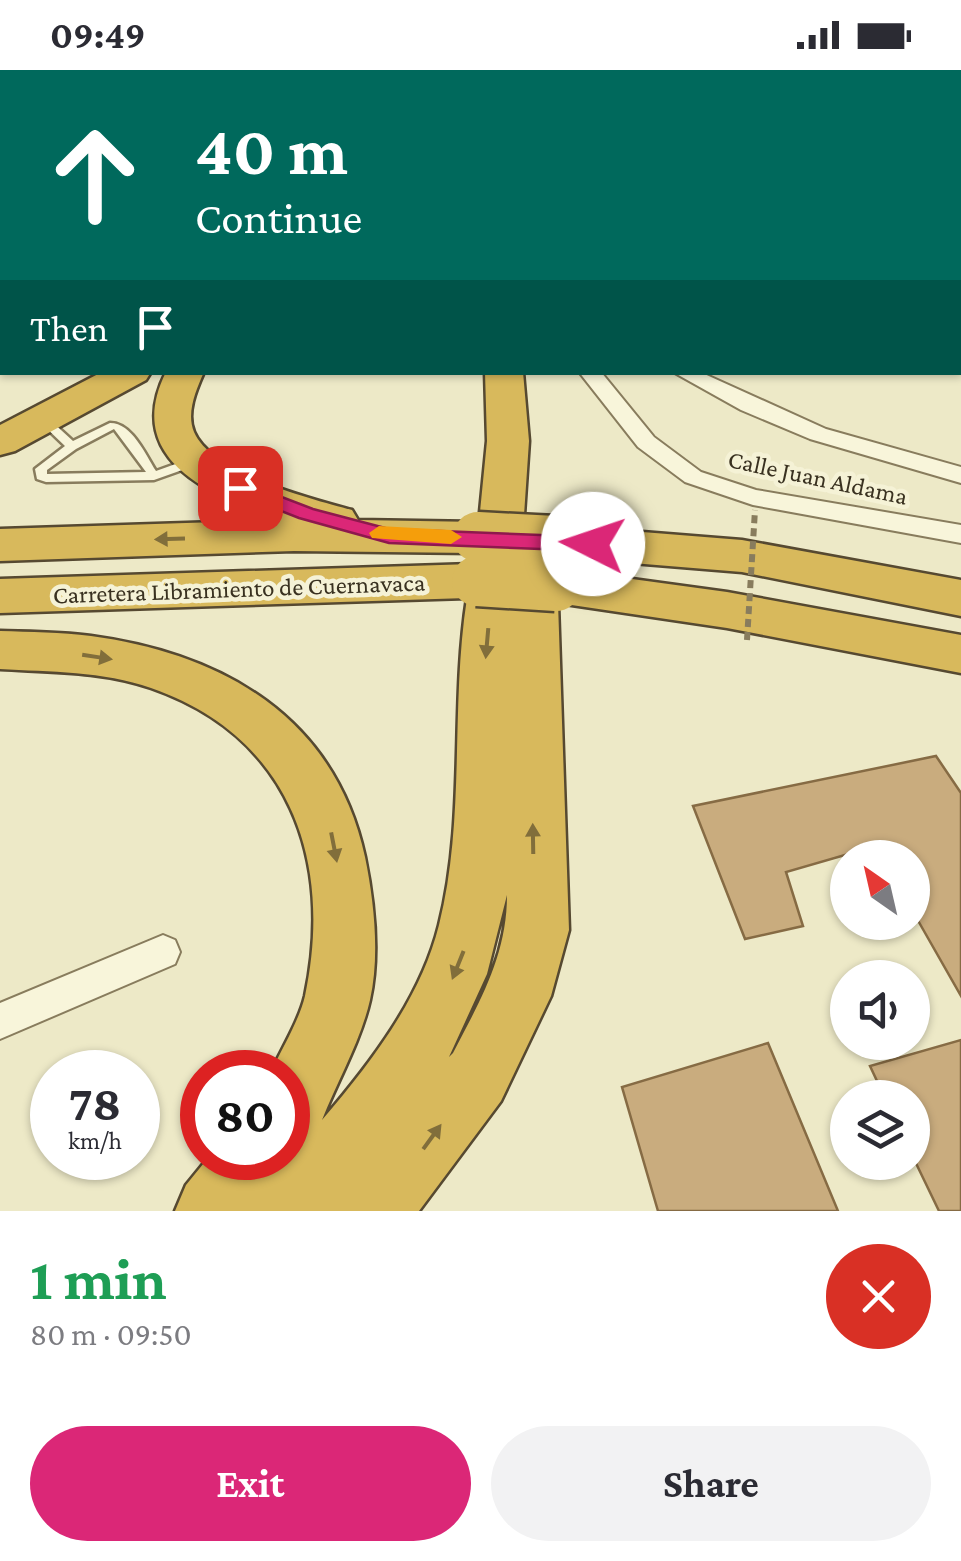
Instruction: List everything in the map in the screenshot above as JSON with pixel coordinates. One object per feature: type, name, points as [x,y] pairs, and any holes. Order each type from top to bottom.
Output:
[{"type":"highway","points":[[0,442],[58,433],[128,375]]},
{"type":"highway","points":[[184,375],[173,397],[174,432],[195,461],[240,488],[306,514],[389,536]]},
{"type":"highway","points":[[290,1211],[357,1137],[423,1042],[462,956],[479,880],[486,643],[510,467],[510,415],[504,375]]},
{"type":"highway","points":[[369,1211],[414,1162],[477,1077],[518,996],[538,930],[532,644],[544,420],[535,375]]},
{"type":"highway","name":"Carretera Libramiento de Cuernavaca","points":[[0,544],[389,536],[478,559]]},
{"type":"highway","points":[[478,559],[556,564],[742,556],[961,598]]},
{"type":"highway","name":"Carretera Libramiento de Cuernavaca","points":[[0,596],[252,585],[478,559]]},
{"type":"highway","points":[[556,564],[727,610],[961,654]]},
{"type":"highway","points":[[0,650],[90,655],[162,670],[219,697],[266,727],[308,778],[330,828],[340,881],[343,932],[337,1000],[310,1064]]},
{"type":"highway","points":[[212,1211],[237,1180]]},
{"type":"street","name":"Calle Juan Aldama","points":[[591,375],[646,442],[693,477],[753,497],[961,534]]},
{"type":"street","points":[[689,375],[780,420],[923,467],[961,475]]},
{"type":"street","points":[[0,1021],[163,952]]},
{"type":"lane","points":[[154,476],[114,425],[58,433],[40,476],[50,480],[154,476],[195,461]]},
{"type":"path","points":[[747,640],[756,510]]},
{"type":"building","points":[[936,756],[961,793],[961,996],[929,940],[930,840],[830,840],[830,859],[786,872],[803,926],[745,939],[693,806]]},
{"type":"building","points":[[961,1040],[961,1211],[939,1211],[924,1180],[930,1180],[930,1080],[877,1080],[870,1066],[891,1060],[930,1060],[930,1049]]},
{"type":"building","points":[[768,1043],[838,1211],[658,1211],[622,1087]]},
{"type":"slow traffic","points":[[379,533],[451,537]]},
{"type":"route","points":[[240,488],[306,514],[389,536],[593,544]]}]
